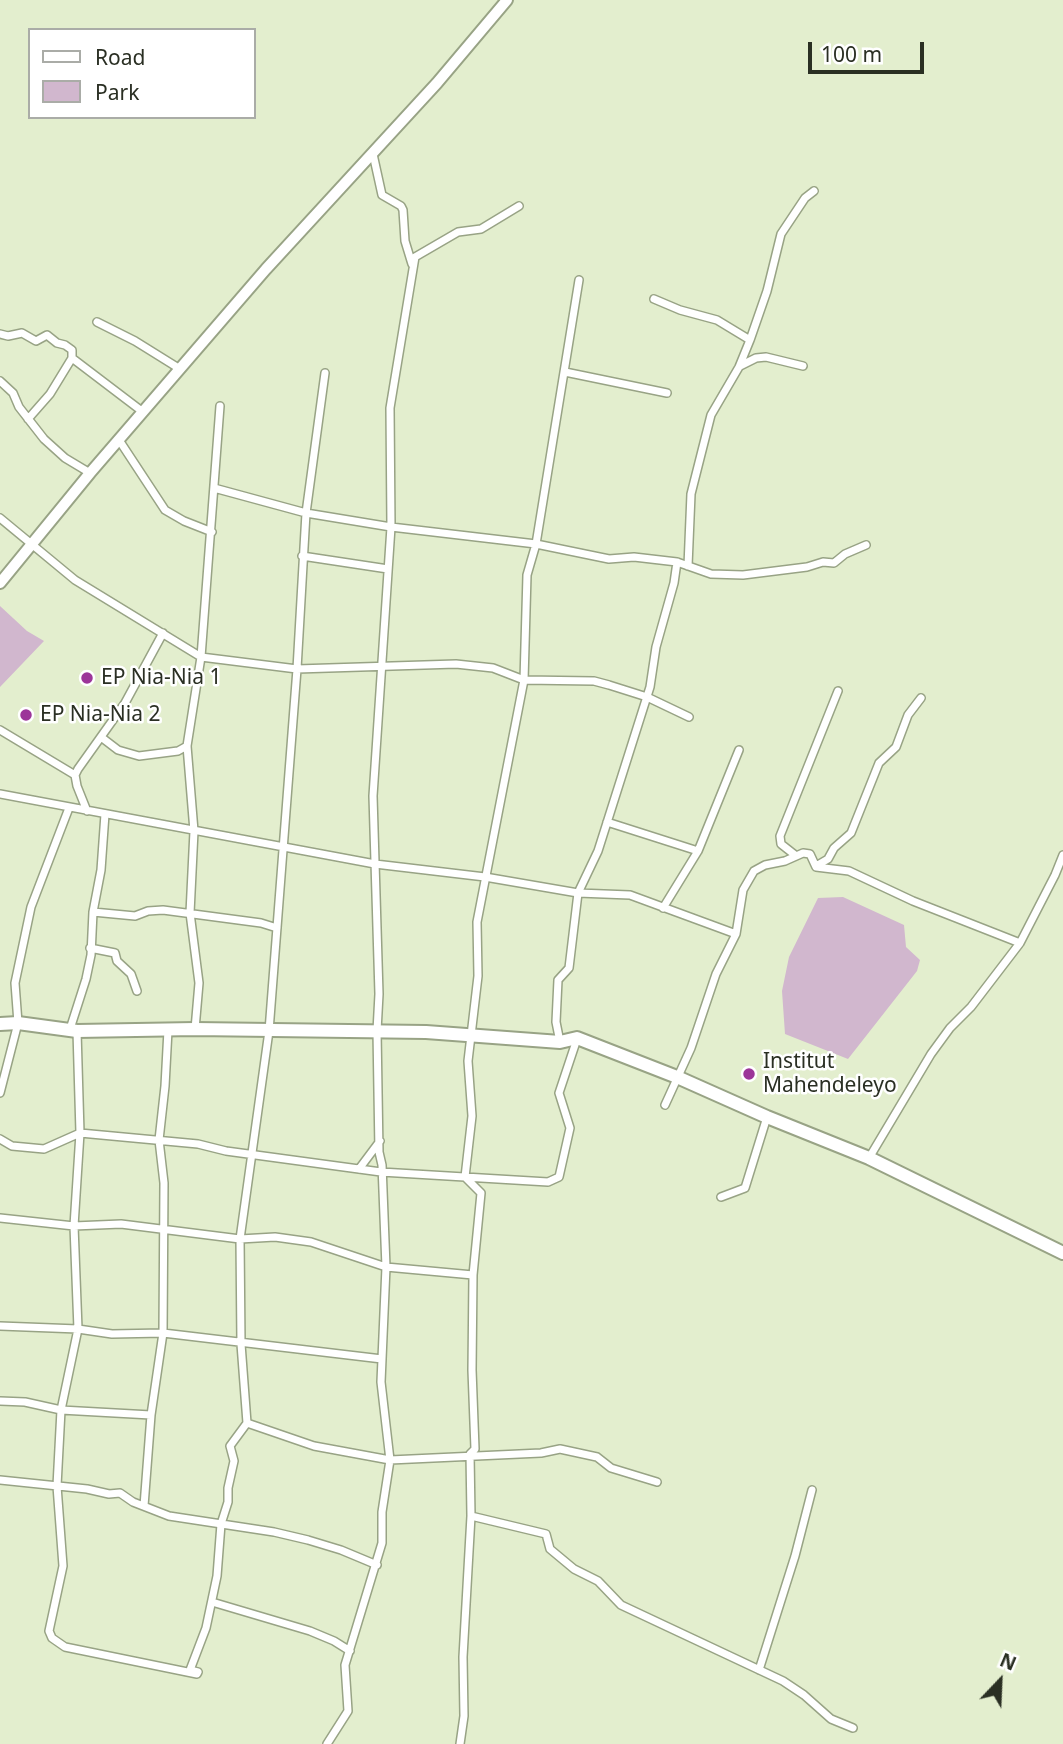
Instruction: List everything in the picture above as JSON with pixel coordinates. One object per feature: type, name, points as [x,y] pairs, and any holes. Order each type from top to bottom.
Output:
[{"type":"highway","points":[[0,1024],[18,1023],[74,1030],[377,1031],[560,1042],[577,1038],[869,1158],[1063,1253]]},
{"type":"main road","points":[[0,583],[266,269],[437,83],[507,0]]},
{"type":"street","points":[[373,154],[382,195],[403,210],[405,242],[412,264]]},
{"type":"street","points":[[688,566],[691,494],[711,415],[739,367],[750,340],[767,291],[781,234],[805,198],[814,191]]},
{"type":"street","points":[[327,1744],[348,1711],[345,1673],[382,1543],[390,1460],[381,1382],[386,1267],[379,1152],[374,771],[391,527],[390,408],[415,257],[458,232],[481,229],[519,206]]},
{"type":"street","points":[[465,1177],[472,1116],[468,1062],[478,976],[477,922],[524,680],[527,575],[536,544],[579,280]]},
{"type":"street","points":[[654,299],[680,310],[717,320],[750,340]]},
{"type":"street","points":[[97,322],[135,341],[180,369]]},
{"type":"street","points":[[0,334],[8,337],[22,333],[36,341],[47,335],[72,350],[72,358],[50,394],[28,419]]},
{"type":"street","points":[[739,367],[756,358],[766,357],[803,366]]},
{"type":"street","points":[[72,358],[143,412]]},
{"type":"street","points":[[565,372],[667,393]]},
{"type":"street","points":[[105,814],[101,870],[93,912],[91,955],[74,1030],[80,1133],[74,1226],[78,1329],[61,1410],[57,1486],[63,1566],[49,1630],[52,1638],[65,1647],[197,1674],[198,1672],[190,1670],[206,1628],[217,1576],[220,1524],[228,1502],[234,1461],[230,1446],[247,1423],[241,1344],[240,1239],[269,1031],[297,668],[302,556],[325,373]]},
{"type":"street","points":[[0,381],[13,393],[28,419],[53,448],[90,474]]},
{"type":"street","points":[[195,1029],[199,983],[190,913],[194,831],[187,746],[201,657],[219,406]]},
{"type":"street","points":[[119,440],[165,510],[212,532]]},
{"type":"street","points":[[214,488],[306,513],[391,527],[536,544],[609,559],[634,557],[677,562],[711,574],[731,576],[807,567],[823,562],[834,563],[845,554],[866,545]]},
{"type":"street","points":[[0,518],[75,580],[201,657],[297,668],[473,665],[493,668],[524,680],[594,681],[647,697],[689,717]]},
{"type":"street","points":[[302,556],[388,569]]},
{"type":"street","points":[[560,1042],[556,1022],[558,980],[569,968],[578,893],[598,850],[647,697],[677,562]]},
{"type":"street","points":[[87,811],[75,775],[125,704],[163,632]]},
{"type":"street","points":[[795,855],[781,844],[780,836],[838,691]]},
{"type":"street","points":[[816,867],[828,859],[834,848],[851,832],[879,763],[895,747],[908,715],[921,698]]},
{"type":"street","points":[[0,730],[75,775]]},
{"type":"street","points":[[101,737],[118,750],[139,756],[178,751],[187,746]]},
{"type":"street","points":[[663,908],[698,851],[738,750]]},
{"type":"street","points":[[0,794],[375,864],[485,877],[578,893],[630,895],[736,934]]},
{"type":"street","points":[[0,1093],[18,1023],[15,984],[32,907],[69,808]]},
{"type":"street","points":[[607,822],[698,851]]},
{"type":"street","points":[[665,1105],[691,1048],[716,974],[736,934],[743,890],[754,872],[765,865],[785,861],[795,855],[810,854],[816,867]]},
{"type":"street","points":[[869,1158],[931,1054],[1020,943],[1063,855]]},
{"type":"street","points":[[816,867],[849,871],[913,901],[1020,943]]},
{"type":"street","points":[[93,912],[135,916],[154,910],[190,913],[277,928]]},
{"type":"street","points":[[90,948],[115,953],[117,961],[131,974],[137,991]]},
{"type":"street","points":[[144,1506],[151,1415],[163,1333],[164,1183],[159,1140],[168,1030]]},
{"type":"street","points":[[0,1139],[12,1146],[44,1149],[80,1133],[159,1140],[381,1172],[548,1182],[559,1177],[569,1128],[559,1093],[577,1038]]},
{"type":"street","points":[[721,1197],[745,1188],[767,1117]]},
{"type":"street","points":[[359,1169],[380,1141]]},
{"type":"street","points":[[460,1744],[464,1716],[463,1657],[471,1516],[470,1454],[475,1449],[473,1275],[481,1193],[465,1177]]},
{"type":"street","points":[[0,1218],[74,1226],[121,1224],[240,1239],[275,1237],[311,1242],[386,1267],[473,1275]]},
{"type":"street","points":[[0,1326],[78,1329],[112,1334],[163,1333],[382,1359]]},
{"type":"street","points":[[0,1401],[25,1402],[61,1410],[151,1415]]},
{"type":"street","points":[[247,1423],[314,1446],[390,1460],[470,1454],[519,1454],[560,1449],[597,1457],[611,1468],[657,1482]]},
{"type":"street","points":[[0,1480],[109,1494],[120,1493],[144,1506],[186,1521],[220,1524],[308,1540],[377,1565]]},
{"type":"street","points":[[759,1670],[795,1556],[812,1490]]},
{"type":"street","points":[[471,1516],[545,1534],[550,1549],[574,1569],[598,1581],[621,1605],[793,1686],[831,1719],[853,1728]]},
{"type":"street","points":[[212,1602],[310,1631],[350,1651]]},
{"type":"green space","points":[[0,606],[27,631],[44,641],[0,687]]},
{"type":"green space","points":[[843,897],[904,925],[906,947],[920,960],[917,971],[848,1059],[785,1034],[782,991],[789,957],[818,898]]},
{"type":"place","name":"EP Nia-Nia 1","points":[[87,678]]},
{"type":"place","name":"EP Nia-Nia 2","points":[[26,715]]},
{"type":"place","name":"Institut Mahendeleyo","points":[[749,1074]]}]
